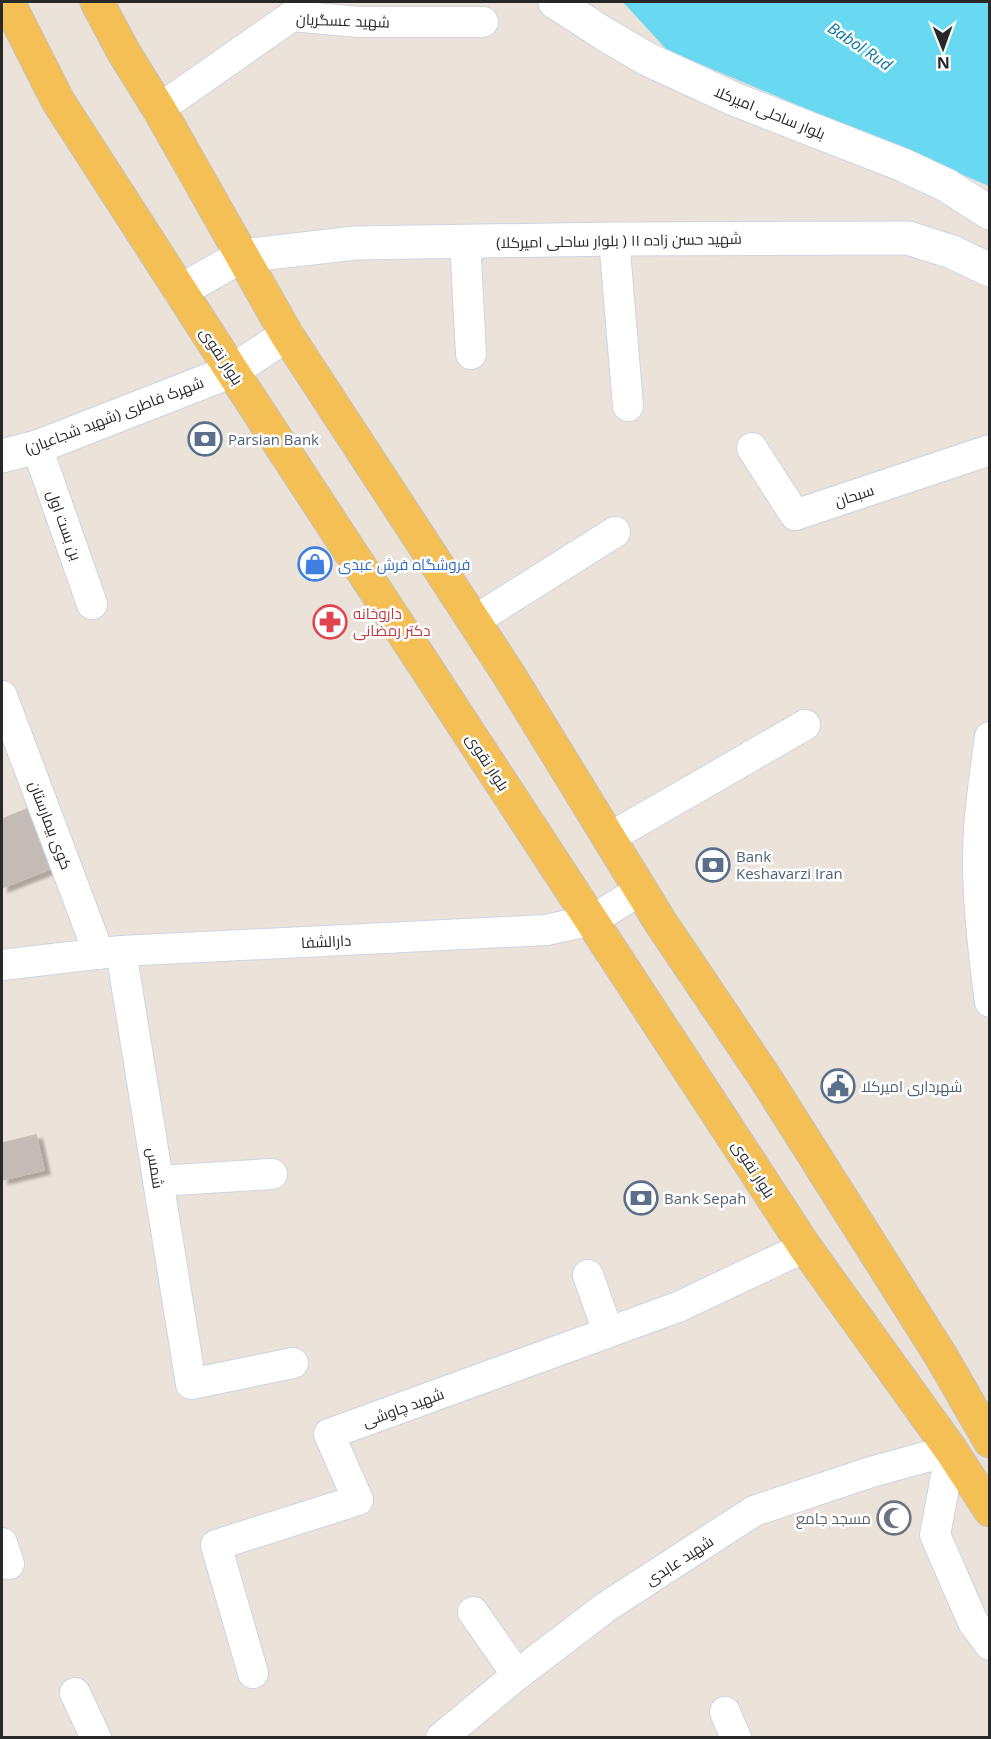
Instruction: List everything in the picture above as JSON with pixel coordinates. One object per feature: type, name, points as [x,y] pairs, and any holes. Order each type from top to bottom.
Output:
[{"type":"main road","name":"بلوار نقوی","points":[[8,2],[58,101],[232,371],[805,1247],[951,1450],[990,1510]]},
{"type":"main road","points":[[97,2],[287,335],[474,621],[661,923],[766,1079],[941,1356],[990,1441]]},
{"type":"main road","name":"بلوار ساحلی امیرکلا","points":[[555,2],[647,59],[734,99],[903,165],[946,185],[990,213]]},
{"type":"main road","name":"شهید حسن زاده ۱۱ ( بلوار ساحلی امیرکلا)","points":[[243,256],[355,243],[908,238],[952,252],[990,270]]},
{"type":"main road","points":[[180,291],[243,256]]},
{"type":"main road","name":"شهرک فاطری (شهید شجاعیان)","points":[[2,456],[37,447],[232,371],[287,335]]},
{"type":"street","name":"شهید عسگریان","points":[[159,109],[292,16],[359,22],[483,21]]},
{"type":"street","points":[[614,239],[628,406]]},
{"type":"street","points":[[465,241],[471,354]]},
{"type":"street","name":"بن بست اول","points":[[37,447],[92,604]]},
{"type":"street","name":"سبحان","points":[[752,447],[795,515],[990,450]]},
{"type":"street","points":[[474,621],[615,531]]},
{"type":"street","name":"کوی بیمارستان","points":[[2,696],[110,953]]},
{"type":"street","points":[[609,838],[805,725]]},
{"type":"street","points":[[990,737],[981,800],[978,868],[981,932],[990,1002]]},
{"type":"street","name":"دارالشفا","points":[[2,965],[110,953],[546,930],[591,920],[641,890]]},
{"type":"street","name":"شمس","points":[[110,953],[158,1180],[191,1384],[293,1363]]},
{"type":"street","points":[[158,1180],[272,1174]]},
{"type":"street","name":"شهید چاوشی","points":[[253,1674],[216,1545],[358,1500],[329,1434],[678,1307],[805,1247]]},
{"type":"street","points":[[588,1275],[608,1332]]},
{"type":"street","points":[[951,1450],[935,1535],[973,1622],[990,1645]]},
{"type":"street","name":"شهید عابدی","points":[[441,1737],[606,1607],[754,1511],[871,1472],[951,1450]]},
{"type":"street","points":[[473,1612],[517,1675]]},
{"type":"street","points":[[75,1693],[96,1737]]},
{"type":"water","name":"Babol Rud","points":[[623,2],[989,2],[989,186],[667,50]]},
{"type":"building","points":[[27,809],[50,869],[2,888],[2,819]]},
{"type":"building","points":[[36,1135],[44,1170],[2,1180],[2,1143]]},
{"type":"place","name":"Parsian Bank","points":[[205,439]]},
{"type":"place","name":"فروشگاه فرش عبدی","points":[[315,564]]},
{"type":"place","name":"داروخانه دکتر رمضانی","points":[[330,622]]},
{"type":"place","name":"Bank Keshavarzi Iran","points":[[713,865]]},
{"type":"place","name":"شهرداری امیرکلا","points":[[838,1086]]},
{"type":"place","name":"Bank Sepah","points":[[641,1198]]},
{"type":"place","name":"مسجد جامع","points":[[894,1518]]}]
